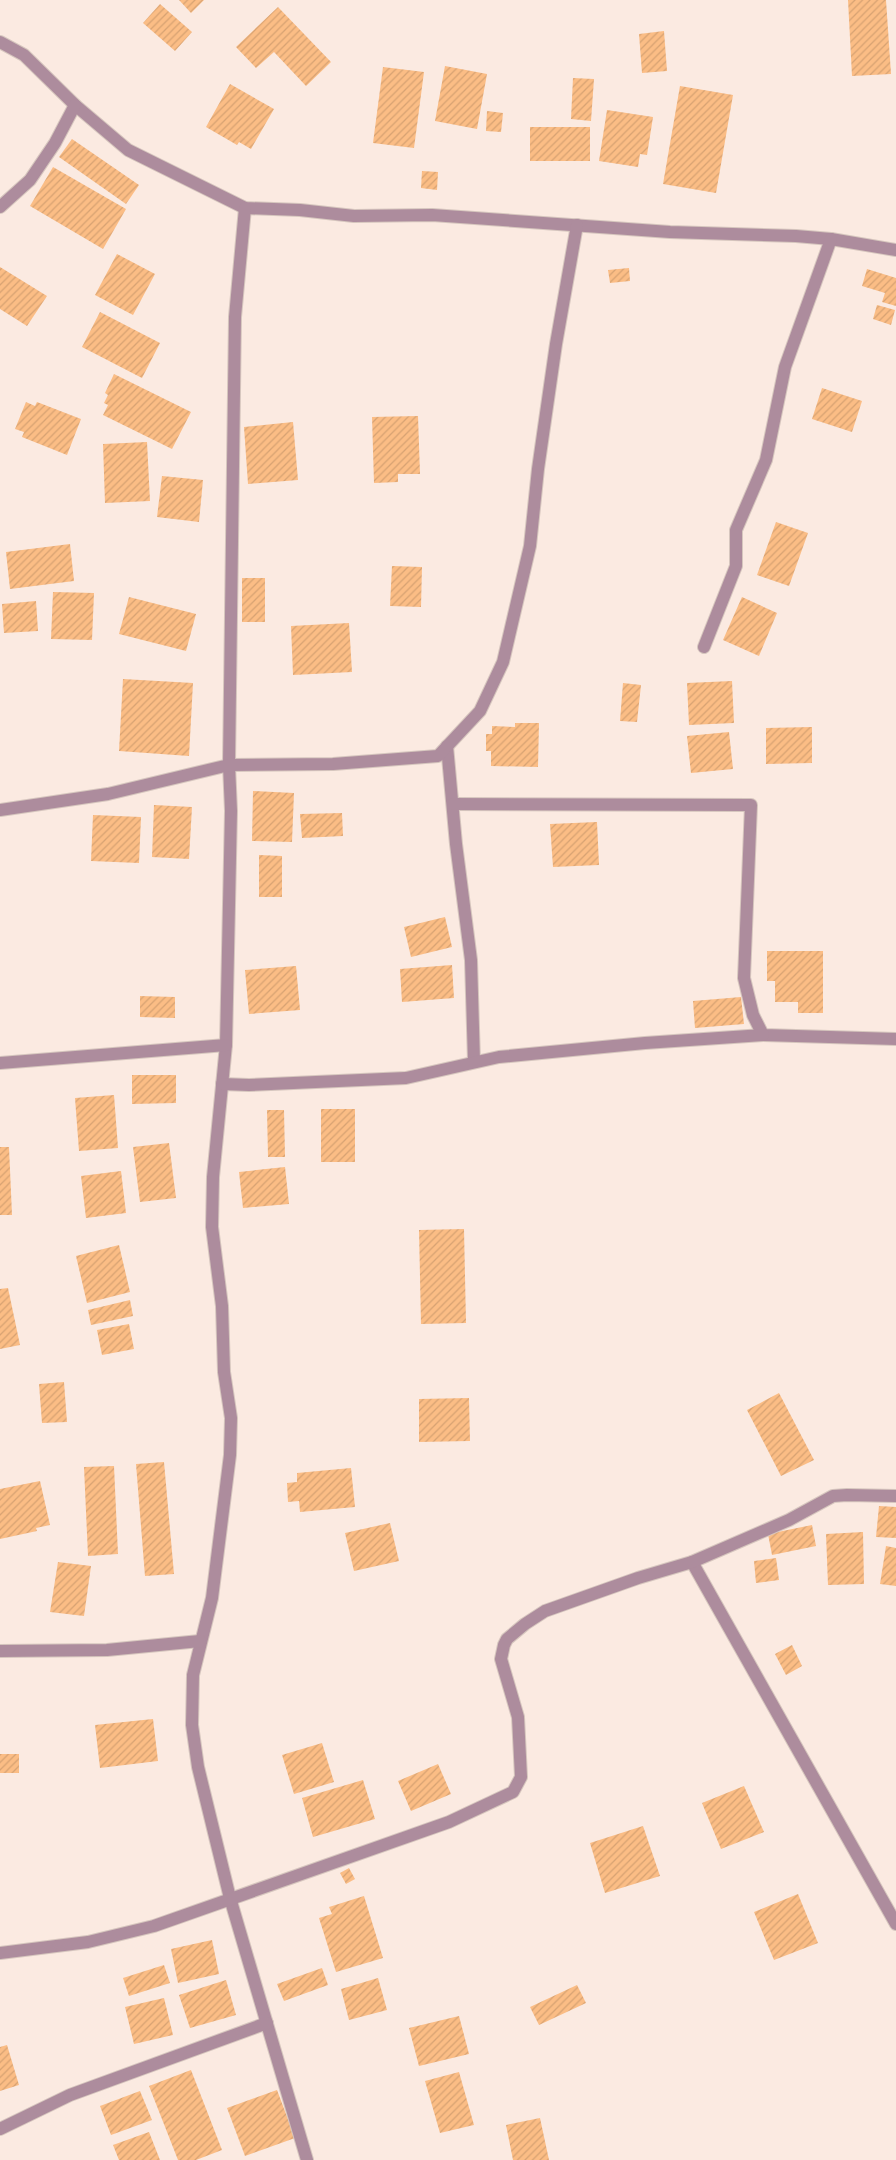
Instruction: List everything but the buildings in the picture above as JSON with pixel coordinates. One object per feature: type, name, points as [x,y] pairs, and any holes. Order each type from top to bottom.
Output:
[{"type":"street","points":[[0,42],[24,55],[75,105],[128,150],[245,208],[300,210],[354,216],[432,215],[670,232],[796,236],[831,239],[896,250]]},
{"type":"street","points":[[0,207],[30,180],[55,143],[75,105]]},
{"type":"street","points":[[245,208],[235,317],[229,765],[231,811],[226,1045],[212,1177],[212,1227],[222,1306],[224,1372],[231,1418],[230,1455],[212,1598],[193,1675],[192,1725],[198,1767],[230,1898],[307,2160]]},
{"type":"street","points":[[0,810],[108,794],[229,765],[333,764],[438,756],[480,711],[503,662],[530,546],[538,469],[553,363],[577,225]]},
{"type":"street","points":[[704,647],[736,566],[736,530],[766,460],[785,367],[831,239]]},
{"type":"street","points":[[447,746],[471,960],[474,1062]]},
{"type":"street","points":[[453,804],[751,805],[744,978],[753,1015],[763,1035]]},
{"type":"street","points":[[222,1084],[249,1085],[406,1078],[474,1062],[518,1055],[645,1043],[763,1035],[896,1039]]},
{"type":"street","points":[[0,1063],[226,1045]]},
{"type":"street","points":[[0,1953],[88,1942],[154,1926],[449,1822],[513,1792],[521,1777],[518,1717],[500,1659],[507,1639],[545,1611],[638,1578],[692,1562],[789,1520],[833,1496],[896,1496]]},
{"type":"street","points":[[692,1562],[896,1924]]},
{"type":"street","points":[[0,1651],[107,1650],[200,1641]]},
{"type":"street","points":[[0,2129],[70,2096],[267,2023]]}]
